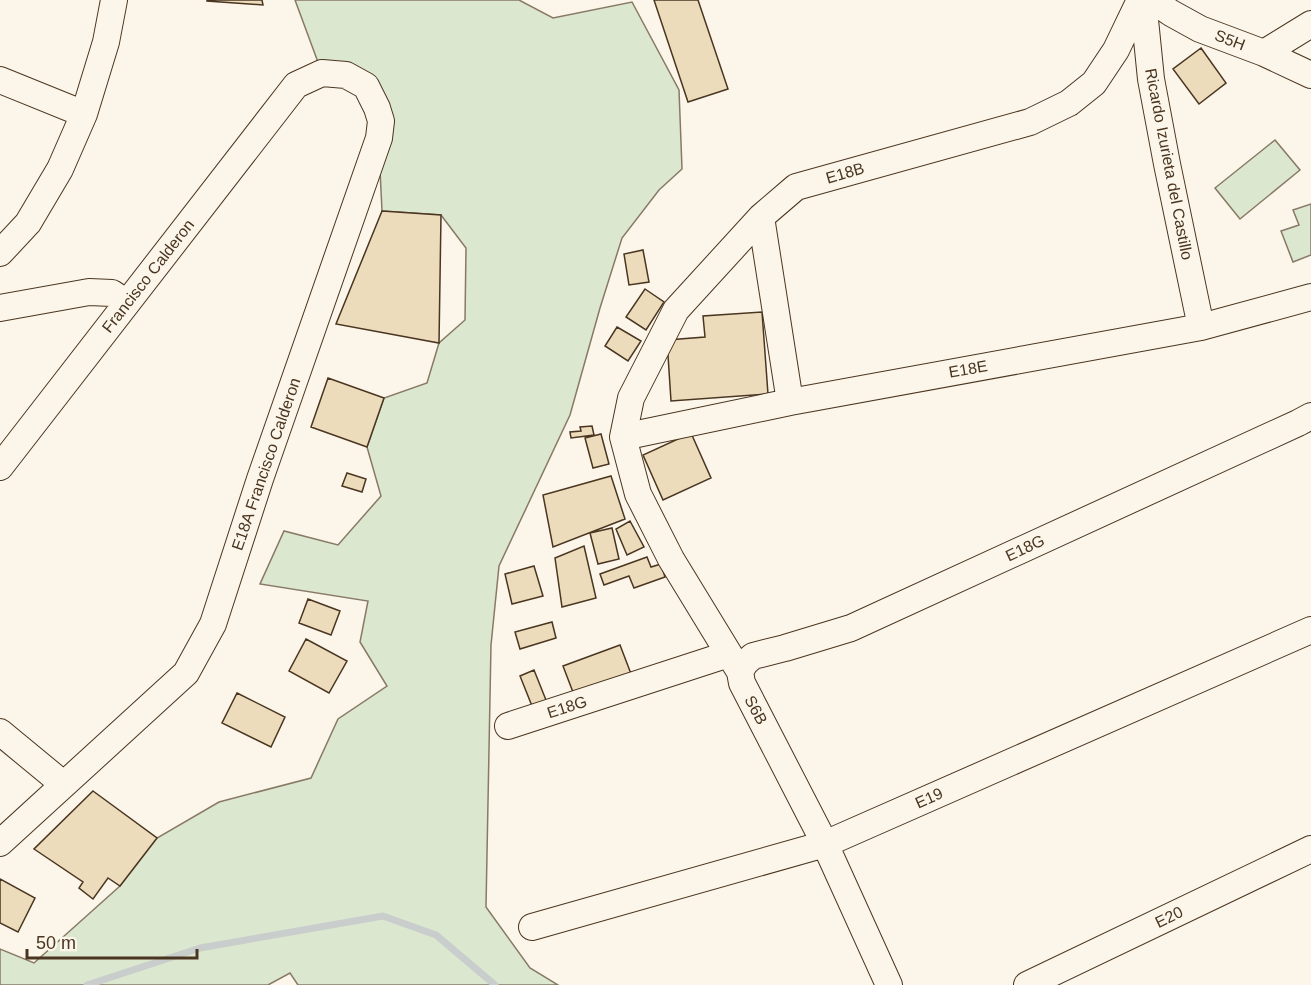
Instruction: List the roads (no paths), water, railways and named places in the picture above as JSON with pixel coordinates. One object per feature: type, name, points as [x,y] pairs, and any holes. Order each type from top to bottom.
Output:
[{"type":"street","points":[[0,253],[28,223],[60,169],[84,114],[106,42],[114,0]]},
{"type":"street","name":"E18B","points":[[623,437],[631,398],[676,310],[761,217],[796,187],[1030,122],[1069,103],[1094,83],[1116,50],[1142,0]]},
{"type":"street","name":"Ricardo Izurieta del Castillo","points":[[1142,0],[1151,79],[1201,327]]},
{"type":"street","name":"S5H","points":[[1152,0],[1170,13],[1200,28],[1264,53],[1311,75]]},
{"type":"street","points":[[1264,53],[1311,24]]},
{"type":"street","name":"E18A Francisco Calderon","points":[[0,843],[186,673],[213,624],[260,479],[379,138],[381,121],[378,108],[366,86],[346,75],[322,73],[296,85]]},
{"type":"street","points":[[0,80],[84,114]]},
{"type":"street","name":"Francisco Calderon","points":[[0,467],[296,85]]},
{"type":"street","points":[[761,217],[790,402]]},
{"type":"street","points":[[0,308],[89,292],[112,293],[127,303]]},
{"type":"street","name":"E18E","points":[[623,437],[790,402],[1201,327],[1311,297]]},
{"type":"street","name":"E18G","points":[[508,726],[735,663],[745,663],[753,656],[850,627],[1311,416]]},
{"type":"street","name":"S6B","points":[[623,437],[638,494],[671,559],[735,663],[742,683],[825,844],[889,985]]},
{"type":"street","name":"E19","points":[[532,927],[825,844],[1311,630]]},
{"type":"street","points":[[0,732],[63,784]]},
{"type":"street","name":"E20","points":[[1027,985],[1311,849]]},
{"type":"waterway","points":[[87,985],[200,948],[383,916],[436,935],[495,985]]}]
